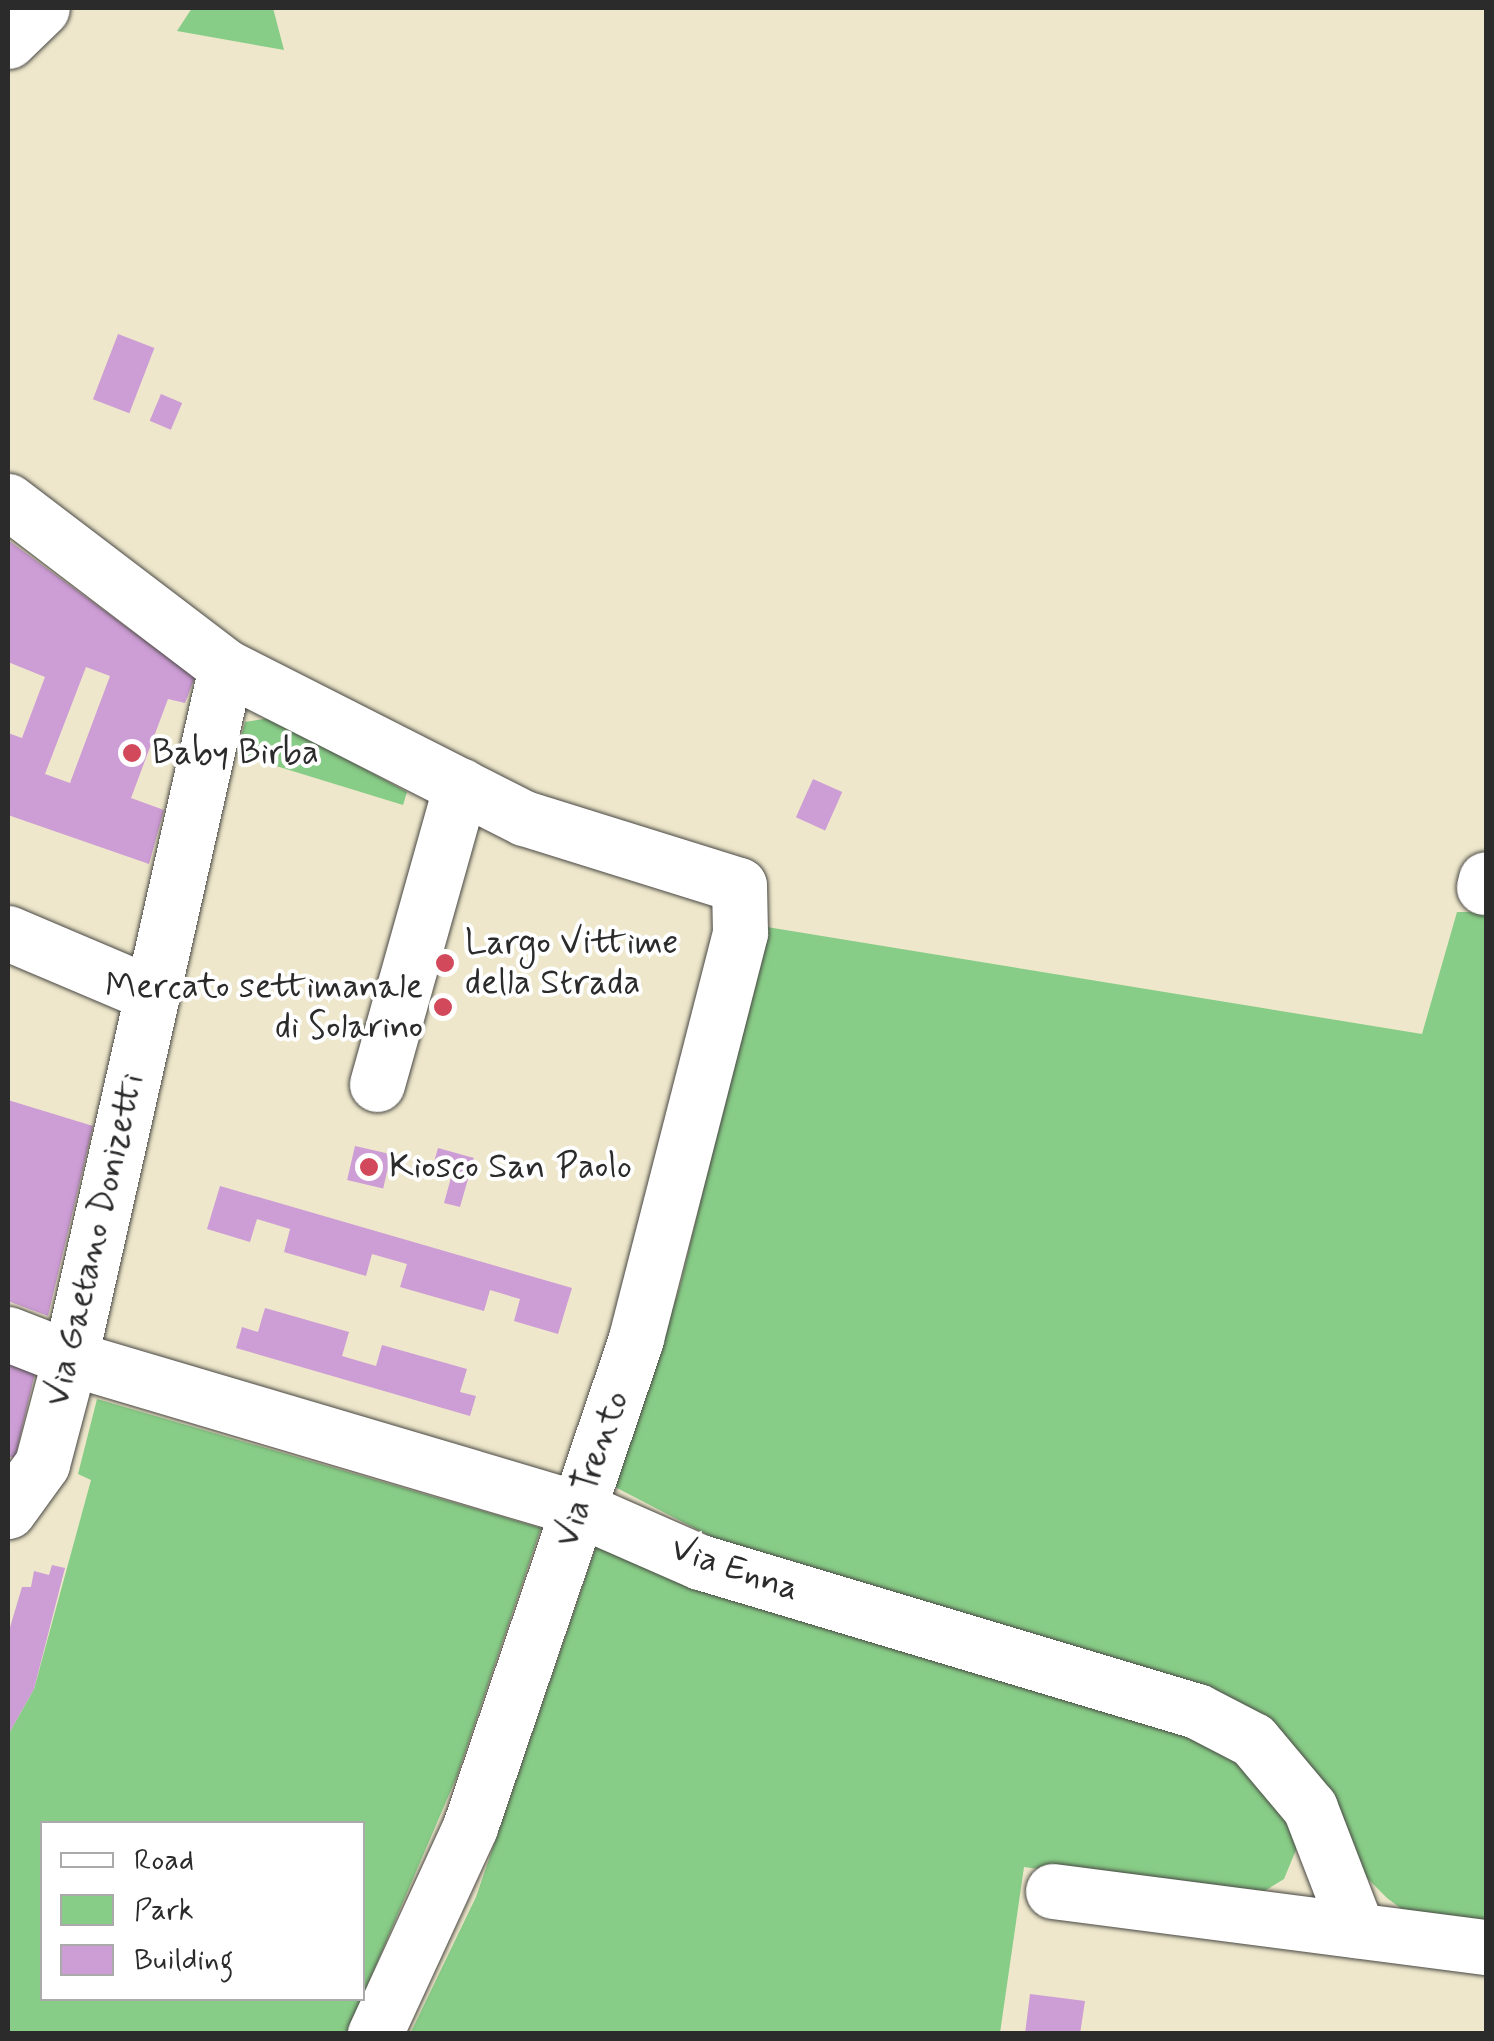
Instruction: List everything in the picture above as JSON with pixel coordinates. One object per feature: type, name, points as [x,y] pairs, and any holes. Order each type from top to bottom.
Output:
[{"type":"street","points":[[8,41],[42,8]]},
{"type":"street","points":[[8,501],[226,667],[461,786],[378,1084]]},
{"type":"street","name":"Via Gaetano Donizetti","points":[[8,1511],[42,1464],[70,1358],[226,667]]},
{"type":"street","name":"Via Trento","points":[[376,2034],[470,1826],[636,1339],[740,932],[739,885],[524,818],[461,786]]},
{"type":"street","points":[[8,933],[152,994]]},
{"type":"street","name":"Via Enna","points":[[8,1334],[70,1358],[579,1509],[700,1562],[1198,1711],[1239,1733],[1282,1771],[1310,1808],[1357,1930]]},
{"type":"street","points":[[1053,1892],[1486,1947]]},
{"type":"green space","points":[[192,8],[273,8],[284,50],[177,31]]},
{"type":"green space","points":[[270,718],[407,792],[403,805],[237,754],[245,722]]},
{"type":"green space","points":[[1457,912],[1486,912],[1486,1933],[1411,1916],[1387,1898],[1368,1879],[1305,1770],[729,1546],[615,1487],[680,1286],[767,927],[1422,1034]]},
{"type":"green space","points":[[97,1399],[541,1528],[457,1776],[365,1991],[365,1821],[40,1821],[40,2001],[361,2001],[347,2033],[8,2034],[8,1735],[34,1689],[91,1480],[78,1474]]},
{"type":"green space","points":[[597,1544],[1190,1724],[1272,1786],[1298,1845],[1284,1879],[1258,1895],[1220,1895],[1024,1867],[1000,2033],[410,2034],[476,1897]]},
{"type":"building","points":[[118,334],[154,348],[129,413],[93,399]]},
{"type":"building","points":[[161,394],[182,403],[171,430],[150,421]]},
{"type":"building","points":[[8,540],[195,677],[185,703],[168,699],[131,798],[164,810],[149,864],[8,815],[8,733],[22,738],[45,677],[8,662]],"holes":[[[86,667],[110,676],[70,783],[45,774]]]},
{"type":"building","points":[[813,779],[842,792],[825,830],[796,817]]},
{"type":"building","points":[[8,1100],[93,1126],[48,1316],[8,1301]]},
{"type":"building","name":"Kiosco San Paolo","points":[[355,1146],[391,1154],[383,1188],[347,1180]]},
{"type":"building","points":[[438,1148],[474,1158],[460,1207],[444,1203],[452,1174],[432,1169]]},
{"type":"building","points":[[220,1186],[572,1288],[558,1334],[514,1321],[520,1299],[490,1290],[484,1311],[400,1287],[407,1264],[372,1254],[366,1276],[284,1252],[290,1229],[257,1219],[250,1242],[207,1229]]},
{"type":"building","points":[[265,1308],[349,1332],[342,1356],[376,1366],[382,1345],[467,1369],[460,1392],[476,1396],[470,1416],[236,1348],[242,1327],[258,1332]]},
{"type":"building","points":[[8,1357],[36,1369],[15,1458],[8,1456]]},
{"type":"building","points":[[52,1565],[65,1568],[34,1689],[8,1735],[8,1634],[22,1587],[31,1587],[34,1571],[49,1575]]},
{"type":"building","points":[[1030,1994],[1085,2001],[1080,2034],[1025,2034]]},
{"type":"place","name":"Baby Birba","points":[[132,753]]},
{"type":"place","name":"Largo Vittime della Strada","points":[[445,963]]},
{"type":"place","name":"Mercato settimanale di Solarino","points":[[443,1007]]},
{"type":"place","name":"Kiosco San Paolo","points":[[369,1167]]}]
